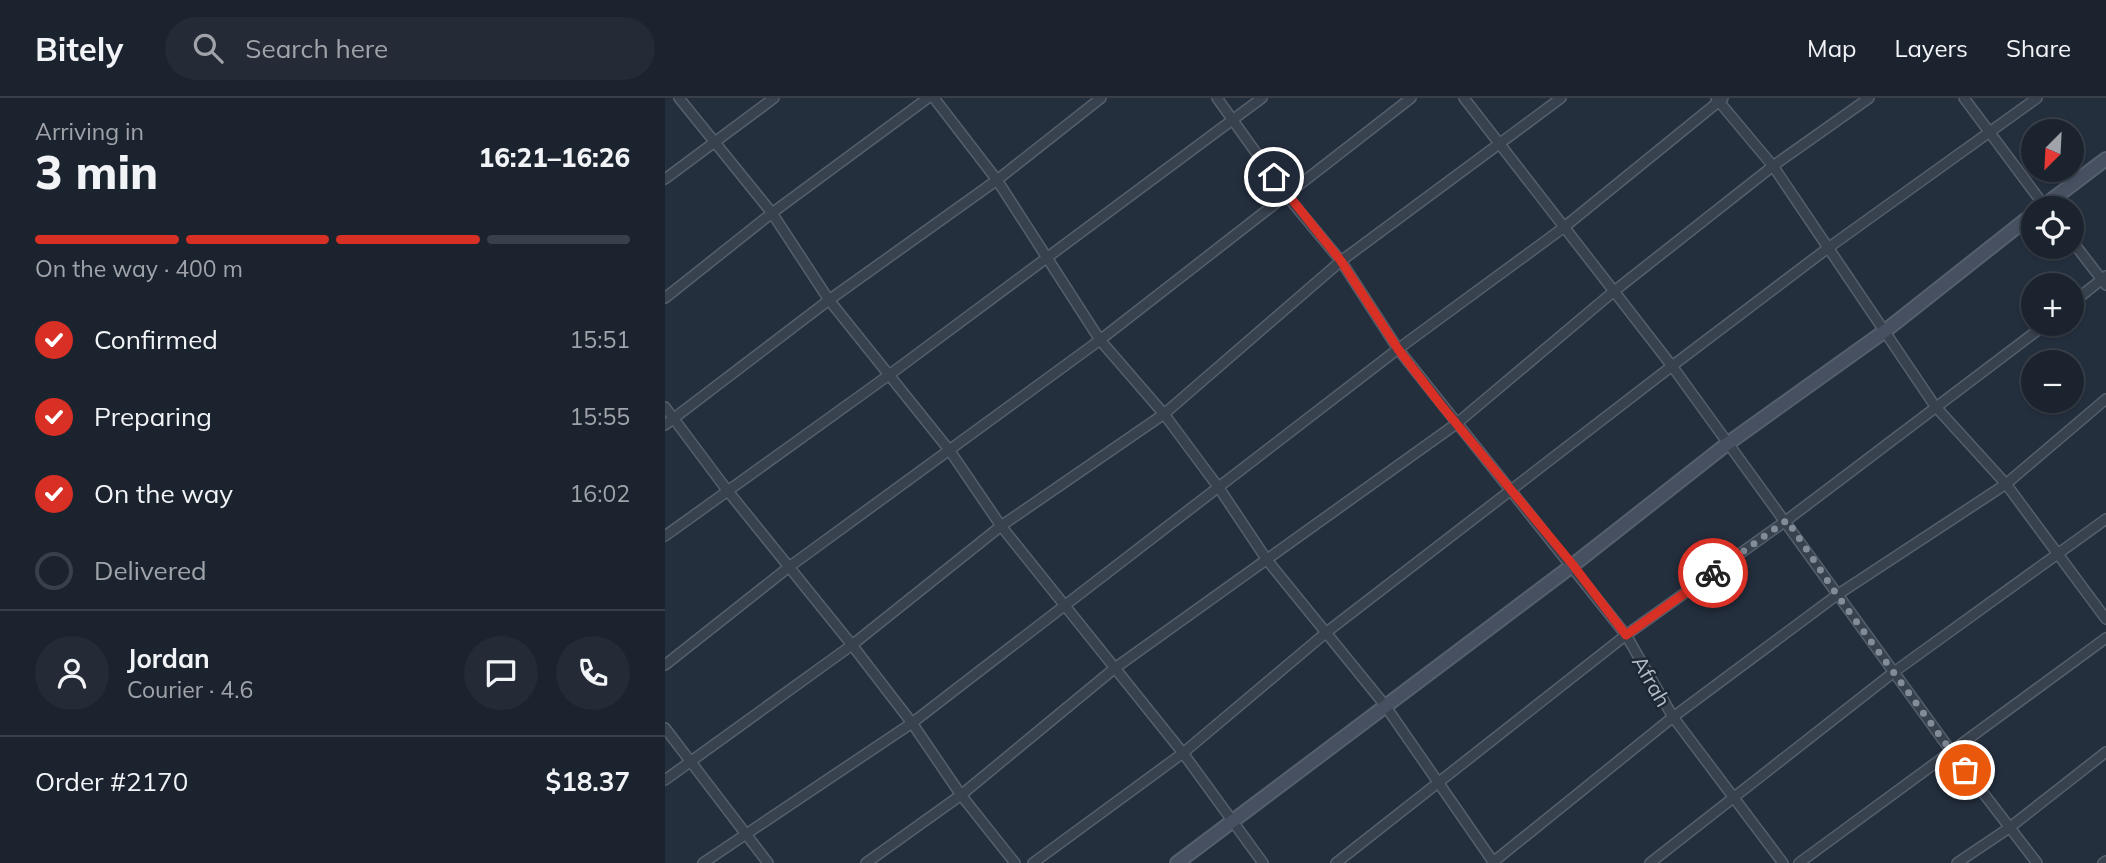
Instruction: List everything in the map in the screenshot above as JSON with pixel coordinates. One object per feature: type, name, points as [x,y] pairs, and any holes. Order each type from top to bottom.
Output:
[{"type":"street","points":[[679,98],[772,213],[829,300],[950,451],[1001,526],[1183,753],[1263,863]]},
{"type":"street","points":[[665,179],[774,98]]},
{"type":"street","points":[[665,298],[772,213],[928,98]]},
{"type":"street","points":[[934,98],[997,180],[1048,255],[1100,340],[1164,414],[1219,488],[1267,560],[1328,631],[1384,704],[1441,782],[1493,863],[1673,717],[1837,595],[2006,484],[2106,399]]},
{"type":"street","points":[[665,425],[829,300],[997,180],[1101,98]]},
{"type":"street","name":"Afrah","points":[[1217,98],[1234,118],[1287,196],[1341,261],[1398,349],[1456,424],[1573,565],[1626,635],[1673,717],[1783,863]]},
{"type":"street","points":[[665,536],[889,375],[1262,98]]},
{"type":"street","points":[[665,665],[789,567],[1100,340],[1411,98]]},
{"type":"street","points":[[1464,98],[1672,366],[1727,444],[1787,520],[1837,595],[1951,751],[2037,863]]},
{"type":"street","points":[[665,780],[852,645],[1001,526],[1164,414],[1341,261],[1561,98]]},
{"type":"street","points":[[866,863],[961,796],[1115,668],[1456,424],[1613,292],[1773,166],[1869,98]]},
{"type":"street","points":[[1964,98],[2036,196]]},
{"type":"street","points":[[1033,863],[1183,753],[1328,631],[1672,366],[1828,248],[2037,98]]},
{"type":"street","points":[[703,863],[912,723],[1398,349],[1563,228],[1719,99],[1773,166],[1935,406],[2006,484],[2106,620]]},
{"type":"street","points":[[2058,196],[2106,159]]},
{"type":"street","points":[[1177,863],[1384,704],[1573,565],[1727,444],[1885,331],[2021,223]]},
{"type":"street","points":[[2084,255],[2105,280],[2084,295]]},
{"type":"street","points":[[1336,863],[1626,635],[1787,520],[2030,336]]},
{"type":"street","points":[[665,407],[727,490],[912,723],[961,796],[1015,863]]},
{"type":"street","points":[[1650,863],[1733,795],[1894,672],[2106,519]]},
{"type":"street","points":[[1799,863],[2106,638]]},
{"type":"street","points":[[665,727],[743,834],[768,863]]},
{"type":"street","points":[[1957,863],[2009,828],[2106,752]]},
{"type":"way so far","points":[[1713,573],[1787,520],[1837,595],[1965,770]]},
{"type":"route","points":[[1274,177],[1341,261],[1398,349],[1441,405],[1573,565],[1626,635],[1713,573]]}]
